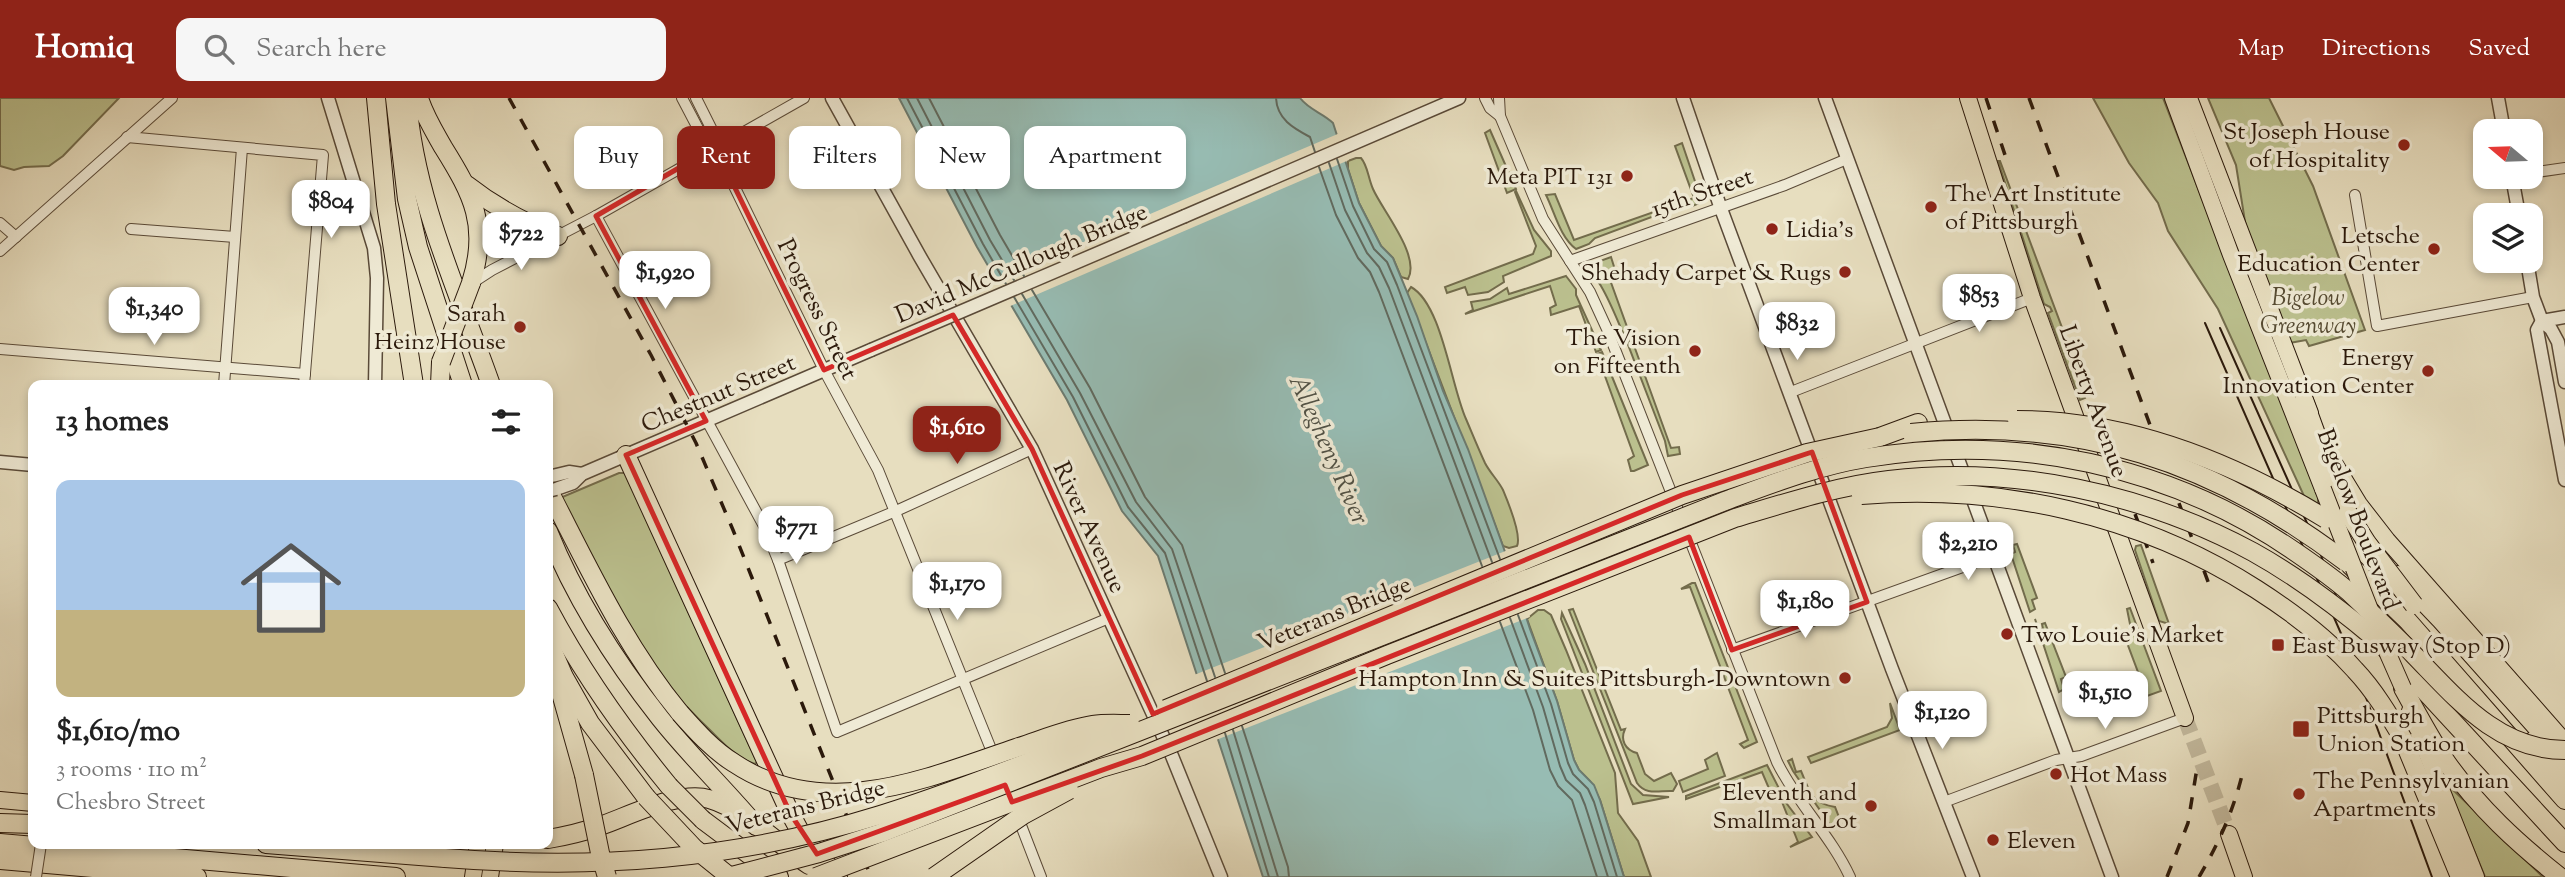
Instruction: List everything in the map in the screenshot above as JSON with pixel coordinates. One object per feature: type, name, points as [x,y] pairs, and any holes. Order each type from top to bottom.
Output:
[{"type":"highway","points":[[376,98],[386,204],[413,380]]},
{"type":"highway","points":[[395,98],[407,199],[418,247],[461,380]]},
{"type":"highway","points":[[407,98],[422,187],[444,260],[492,380]]},
{"type":"highway","points":[[419,98],[433,130],[466,184],[477,213],[480,238],[478,261],[441,362],[440,380]]},
{"type":"highway","points":[[466,184],[515,218],[558,236]]},
{"type":"highway","points":[[2304,401],[2336,489],[2374,553],[2414,605],[2565,778]]},
{"type":"highway","points":[[1880,437],[1918,423],[1946,421],[2043,420],[2086,425],[2131,434],[2221,464],[2263,483],[2326,519],[2364,545],[2404,580],[2565,759]]},
{"type":"highway","name":"Veterans Bridge","points":[[334,849],[466,860],[617,863],[710,854],[880,815],[1130,724],[1682,495],[1807,453],[1880,437],[1951,429],[1993,429],[2049,434],[2119,447],[2228,486],[2281,515],[2346,562],[2408,621],[2565,800]]},
{"type":"highway","points":[[553,652],[590,723],[646,797],[694,848],[729,877],[806,857],[881,833],[1725,500],[1792,476],[1864,458],[1942,449],[2022,451],[2102,465],[2147,477],[2196,495],[2238,515],[2312,562],[2346,590],[2484,724],[2525,744],[2543,749],[2565,750]]},
{"type":"highway","points":[[626,455],[790,813],[803,837],[838,877]]},
{"type":"highway","points":[[934,877],[1023,815],[1142,756],[1387,654],[1735,519],[1785,503],[1886,480],[1956,476],[2035,482],[2100,494],[2178,518],[2253,552],[2323,597],[2378,641],[2565,843]]},
{"type":"highway","points":[[553,488],[620,628],[680,713],[714,748],[735,764],[783,786],[824,793],[877,791],[1081,728],[1130,724]]},
{"type":"highway","points":[[1785,503],[1880,494],[1937,492],[2038,502],[2112,521],[2193,553],[2232,574],[2281,605],[2324,639],[2356,670],[2383,706],[2406,745],[2460,877]]},
{"type":"highway","points":[[553,541],[582,601],[629,677],[661,719],[756,826]]},
{"type":"highway","points":[[553,617],[587,678],[611,713],[669,786],[703,820],[779,877]]},
{"type":"highway","points":[[553,660],[584,775],[607,877]]},
{"type":"highway","points":[[2403,688],[2432,740],[2464,786],[2503,829],[2560,877]]},
{"type":"highway","points":[[816,877],[1101,768],[1142,756]]},
{"type":"highway","points":[[553,838],[571,835],[677,800],[710,799],[756,826],[827,877]]},
{"type":"highway","points":[[0,823],[28,824]]},
{"type":"highway","points":[[0,843],[28,845]]},
{"type":"highway","points":[[70,849],[396,877]]},
{"type":"highway","points":[[0,860],[197,877]]},
{"type":"main road","name":"Liberty Avenue","points":[[1968,98],[2032,298],[2185,718]]},
{"type":"main road","name":"Bigelow Boulevard","points":[[2172,98],[2231,255],[2476,877]]},
{"type":"main road","name":"Bigelow Boulevard","points":[[2189,98],[2304,401],[2322,441],[2358,505],[2565,743]]},
{"type":"main road","points":[[0,800],[28,803]]},
{"type":"main road","points":[[2229,834],[2244,875]]},
{"type":"main road","points":[[473,877],[485,849]]},
{"type":"main road","points":[[486,849],[490,877]]},
{"type":"street","points":[[0,251],[172,98]]},
{"type":"street","points":[[328,98],[374,248],[377,278],[375,380]]},
{"type":"street","name":"Progress Street","points":[[682,98],[697,126]]},
{"type":"street","name":"Progress Street","points":[[696,98],[710,126]]},
{"type":"street","points":[[753,126],[804,98]]},
{"type":"street","name":"River Avenue","points":[[832,98],[919,256],[1032,449],[1178,771],[1221,877]]},
{"type":"street","name":"David McCullough Bridge","points":[[871,350],[1459,98]]},
{"type":"street","points":[[1485,98],[1490,108],[1500,116]]},
{"type":"street","points":[[1499,98],[1500,116],[1544,219],[1590,292],[1607,329],[1784,776],[1850,877]]},
{"type":"street","points":[[1677,98],[1689,118]]},
{"type":"street","points":[[1683,98],[1720,206],[1867,602],[1973,877]]},
{"type":"street","points":[[1825,98],[2112,877]]},
{"type":"street","points":[[2498,98],[2502,119]]},
{"type":"street","points":[[0,349],[225,368],[305,380],[323,155],[127,137]]},
{"type":"street","points":[[224,380],[242,148]]},
{"type":"street","name":"15th Street","points":[[1570,261],[1784,185],[1847,159]]},
{"type":"street","points":[[2543,171],[2565,168]]},
{"type":"street","points":[[471,283],[677,169]]},
{"type":"street","name":"Progress Street","points":[[736,189],[824,370],[878,470],[1041,877]]},
{"type":"street","points":[[2355,195],[2377,326],[2533,297]]},
{"type":"street","points":[[596,216],[765,528],[837,732],[1109,618]]},
{"type":"street","points":[[0,223],[16,237]]},
{"type":"street","points":[[131,229],[235,237]]},
{"type":"street","points":[[2529,273],[2533,297],[2542,321],[2551,329],[2558,342],[2565,382]]},
{"type":"street","points":[[1791,392],[2032,298]]},
{"type":"street","points":[[2542,321],[2565,317]]},
{"type":"street","points":[[2542,321],[2537,330],[2565,480]]},
{"type":"street","name":"Chestnut Street","points":[[553,484],[573,483],[582,474],[871,350]]},
{"type":"street","points":[[778,560],[896,511],[1032,449]]},
{"type":"street","points":[[0,463],[28,465]]},
{"type":"street","points":[[1732,650],[1993,556]]},
{"type":"street","points":[[1944,802],[2056,760],[2134,738],[2185,718]]},
{"type":"street","points":[[36,877],[40,849]]},
{"type":"highlighted area","points":[[715,147],[824,370],[953,315],[1032,449],[1153,714],[1682,495],[1812,452],[1867,602],[1732,650],[1689,537],[1142,756],[1012,802],[1005,785],[817,854],[790,813],[626,455],[706,421],[596,216]]},
{"type":"green space","points":[[0,98],[119,98],[63,156],[49,166],[14,170],[0,166]]},
{"type":"green space","points":[[2093,98],[2163,98],[2318,497],[2318,505],[2304,496],[2218,309],[2168,231],[2158,203],[2129,163]]},
{"type":"green space","name":"Bigelow Greenway","points":[[2208,98],[2269,98],[2313,186],[2365,330],[2309,346],[2306,340],[2289,343],[2246,228],[2236,165]]},
{"type":"green space","points":[[1490,130],[1516,189],[1507,193],[1485,133]]},
{"type":"green space","points":[[1682,143],[1702,202],[1690,207],[1681,206],[1595,238],[1589,244],[1576,249],[1570,244],[1546,195],[1555,194],[1574,240],[1694,198],[1675,146]]},
{"type":"green space","points":[[1361,158],[1367,168],[1373,189],[1405,246],[1411,269],[1408,279],[1401,277],[1393,258],[1381,246],[1359,203],[1348,169],[1348,161]]},
{"type":"green space","points":[[1998,161],[2083,384],[2081,385],[2085,398],[2080,400],[2048,313],[2052,311],[2044,304]]},
{"type":"green space","points":[[1516,191],[1534,230],[1551,251],[1551,256],[1503,276],[1504,282],[1488,292],[1468,295],[1465,287],[1447,293],[1445,287],[1533,254],[1536,246]]},
{"type":"green space","points":[[1611,257],[1616,273],[1609,277],[1631,338],[1626,340],[1605,292],[1587,268]]},
{"type":"green space","points":[[1566,276],[1576,289],[1576,295],[1601,350],[1596,352],[1579,306],[1551,315],[1550,308],[1556,305],[1550,286],[1465,314],[1473,310],[1471,302],[1490,299],[1507,288],[1509,294]]},
{"type":"green space","points":[[1411,287],[1422,296],[1431,310],[1466,419],[1485,463],[1503,490],[1511,510],[1518,534],[1517,546],[1503,546],[1407,293]]},
{"type":"green space","points":[[1632,340],[1671,448],[1679,447],[1680,454],[1668,456],[1665,441],[1627,342]]},
{"type":"green space","points":[[1602,352],[1648,465],[1634,471],[1631,471],[1628,460],[1634,456],[1597,354]]},
{"type":"green space","points":[[619,473],[625,473],[757,762],[755,764],[737,755],[721,741],[653,667],[624,623],[560,498]]},
{"type":"green space","points":[[2006,539],[2011,554],[2015,552],[2013,545],[2017,544],[2037,598],[2032,600],[2035,609],[2030,612]]},
{"type":"green space","points":[[2141,545],[2169,624],[2159,621],[2135,550],[2136,546]]},
{"type":"green space","points":[[1695,583],[1757,742],[1744,748],[1740,744],[1748,740],[1690,587],[1681,589]]},
{"type":"green space","points":[[2130,608],[2161,691],[2147,696],[2123,632],[2131,629],[2127,609]]},
{"type":"green space","points":[[1573,609],[1621,730],[1625,729],[1625,744],[1629,750],[1637,753],[1645,774],[1654,781],[1671,773],[1677,784],[1673,791],[1649,791],[1637,783],[1569,610]]},
{"type":"green space","points":[[1538,610],[1544,610],[1551,615],[1566,650],[1615,773],[1618,813],[1638,841],[1651,877],[1624,877],[1600,800],[1574,760],[1557,701],[1527,619]]},
{"type":"green space","points":[[1562,613],[1585,664],[1631,784],[1643,795],[1669,797],[1633,804],[1561,619]]},
{"type":"green space","points":[[2035,619],[2039,631],[2045,623],[2066,677],[2061,679],[2064,689],[2059,692]]},
{"type":"green space","points":[[1890,703],[1900,730],[1811,763],[1808,757],[1887,727],[1892,718]]},
{"type":"green space","points":[[1717,753],[1725,776],[1683,792],[1679,781],[1708,769],[1705,760]]},
{"type":"green space","points":[[1792,759],[1796,772],[1801,771],[1812,795],[1821,803],[1835,807],[1842,825],[1833,829],[1793,771],[1788,761]]},
{"type":"green space","points":[[1767,765],[1787,804],[1812,837],[1790,847],[1798,842],[1780,797],[1773,798],[1762,772],[1686,799],[1686,796]]},
{"type":"green space","points":[[2446,783],[2543,877],[2485,877]]},
{"type":"water","name":"Allegheny River","points":[[899,98],[1300,98],[1333,123],[1359,203],[1381,246],[1393,258],[1417,316],[1504,549],[1557,701],[1574,760],[1579,770],[1594,785],[1624,877],[1263,877],[1158,556],[1122,511],[1067,400],[977,247],[947,189],[1010,189],[1010,126],[915,126],[915,129]]},
{"type":"pier","points":[[1340,133],[1349,160],[1008,307],[993,281]]},
{"type":"pier","points":[[1508,550],[1530,617],[1216,740],[1194,675]]},
{"type":"tunnel","points":[[2185,718],[2229,834]]},
{"type":"tram line","points":[[2205,323],[2350,654],[2432,877]]},
{"type":"tram line","points":[[2220,328],[2319,550],[2344,617]]},
{"type":"railway","points":[[509,98],[651,355],[696,443],[871,877]]},
{"type":"railway","points":[[1986,98],[2006,158]]},
{"type":"railway","points":[[2029,98],[2210,587]]},
{"type":"railway","points":[[2102,424],[2153,563]]},
{"type":"railway","points":[[2167,877],[2188,823],[2198,762]]},
{"type":"railway","points":[[2199,877],[2226,824],[2244,767]]},
{"type":"place","name":"St Joseph House of Hospitality","points":[[2404,145]]},
{"type":"place","name":"Meta PIT 131","points":[[1627,176]]},
{"type":"place","name":"The Art Institute of Pittsburgh","points":[[1931,207]]},
{"type":"place","name":"Lidia’s","points":[[1772,229]]},
{"type":"place","name":"Letsche Education Center","points":[[2434,249]]},
{"type":"place","name":"Shehady Carpet & Rugs","points":[[1845,272]]},
{"type":"place","name":"Sarah Heinz House","points":[[520,327]]},
{"type":"place","name":"The Vision on Fifteenth","points":[[1695,351]]},
{"type":"place","name":"Energy Innovation Center","points":[[2428,371]]},
{"type":"place","name":"Two Louie's Market","points":[[2007,634]]},
{"type":"place","name":"East Busway (Stop D)","points":[[2278,645]]},
{"type":"place","name":"Hampton Inn & Suites Pittsburgh-Downtown","points":[[1845,678]]},
{"type":"place","name":"Pittsburgh Union Station","points":[[2301,729]]},
{"type":"place","name":"Hot Mass","points":[[2056,774]]},
{"type":"place","name":"The Pennsylvanian Apartments","points":[[2299,794]]},
{"type":"place","name":"Eleventh and Smallman Lot","points":[[1871,806]]},
{"type":"place","name":"Eleven","points":[[1993,840]]}]
